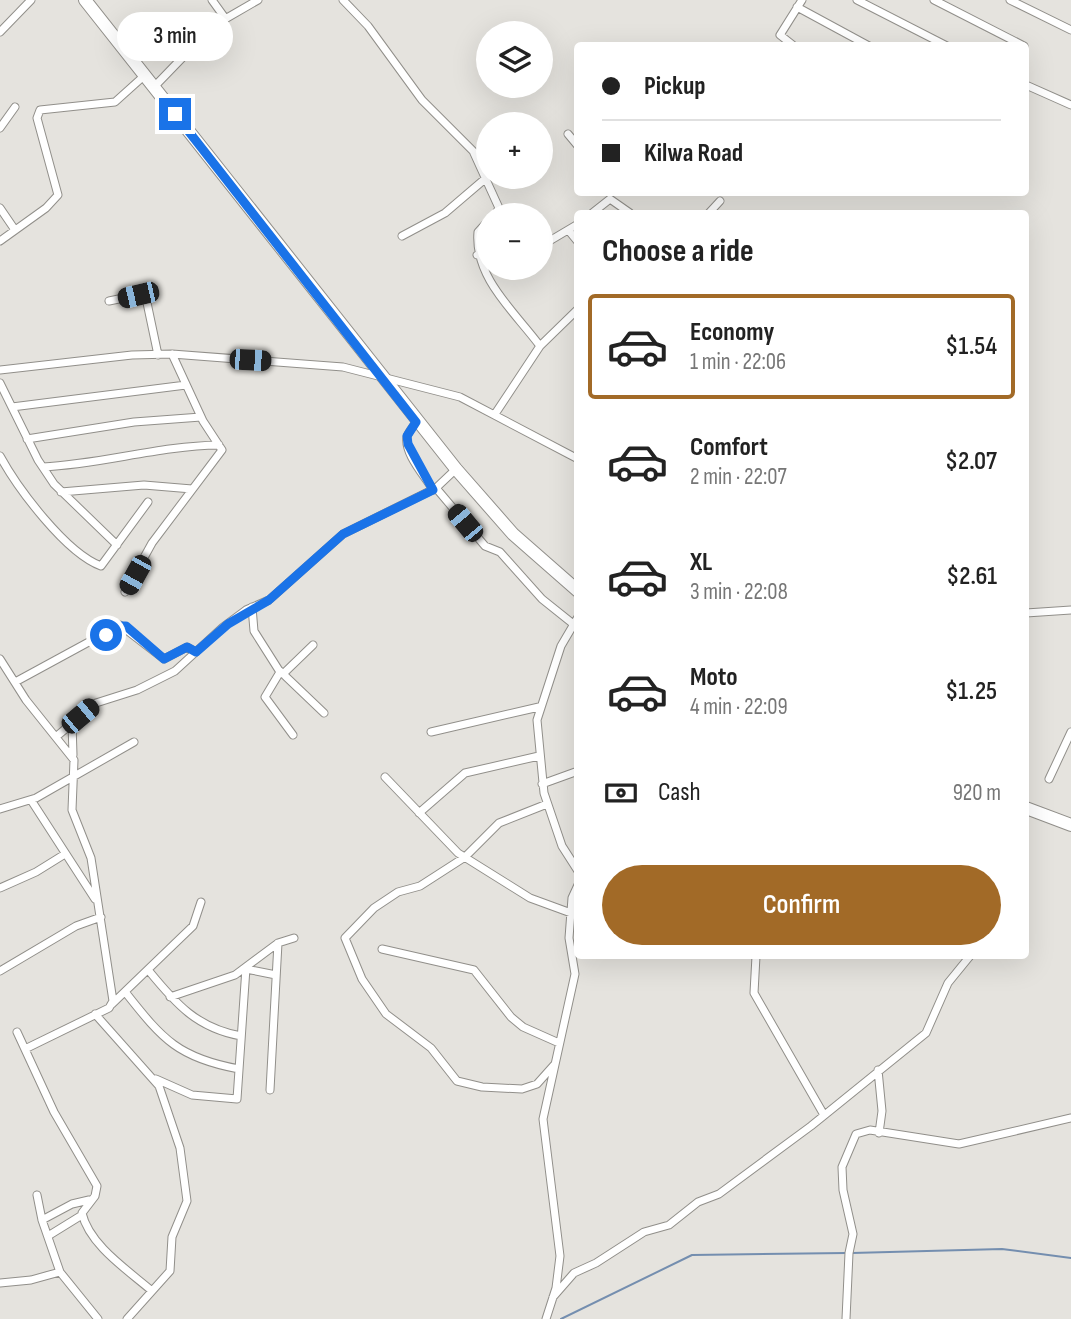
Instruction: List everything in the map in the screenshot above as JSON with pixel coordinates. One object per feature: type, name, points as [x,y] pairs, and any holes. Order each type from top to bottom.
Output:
[{"type":"highway","points":[[85,0],[383,376],[416,422],[513,534],[574,587]]},
{"type":"highway","points":[[1029,809],[1071,825]]},
{"type":"street","points":[[0,32],[31,0]]},
{"type":"street","points":[[212,0],[225,18]]},
{"type":"street","points":[[154,87],[225,18],[258,0]]},
{"type":"street","points":[[343,0],[368,26],[422,100],[476,157]]},
{"type":"street","points":[[788,42],[780,36],[802,0]]},
{"type":"street","points":[[857,0],[939,42]]},
{"type":"street","points":[[934,0],[1016,42]]},
{"type":"street","points":[[1010,0],[1071,30]]},
{"type":"street","points":[[796,7],[862,42]]},
{"type":"street","points":[[0,241],[46,208],[58,195],[37,118],[40,110],[115,102],[145,75]]},
{"type":"street","points":[[1029,86],[1071,105]]},
{"type":"street","points":[[0,128],[15,107]]},
{"type":"street","points":[[568,134],[574,141]]},
{"type":"street","points":[[402,236],[445,213],[476,186]]},
{"type":"street","points":[[596,210],[612,196],[627,210]]},
{"type":"street","points":[[712,210],[720,201]]},
{"type":"street","points":[[0,208],[15,230]]},
{"type":"street","points":[[553,240],[574,227]]},
{"type":"street","points":[[569,231],[574,237]]},
{"type":"street","points":[[490,280],[540,346]]},
{"type":"street","points":[[109,301],[138,295],[146,298],[158,355]]},
{"type":"street","points":[[495,414],[540,346],[574,313]]},
{"type":"street","points":[[125,592],[152,543],[221,453],[172,354]]},
{"type":"street","points":[[0,370],[172,354],[319,364],[383,376],[460,397],[574,457]]},
{"type":"street","points":[[0,383],[27,439],[61,492],[117,545]]},
{"type":"street","points":[[12,407],[186,385]]},
{"type":"street","points":[[27,439],[134,422],[201,416]]},
{"type":"street","points":[[416,422],[407,436],[408,444],[434,489],[485,546],[500,552],[542,599],[574,619]]},
{"type":"street","points":[[43,467],[90,464],[148,451],[219,445]]},
{"type":"street","points":[[0,456],[32,507],[88,560],[104,566],[148,502]]},
{"type":"street","points":[[57,736],[96,703],[136,690],[175,671],[223,627],[252,607],[269,600],[343,534],[434,489],[456,469]]},
{"type":"street","points":[[61,492],[144,485],[192,489]]},
{"type":"street","points":[[252,607],[254,631],[281,672],[324,713]]},
{"type":"street","points":[[1029,613],[1071,610]]},
{"type":"street","points":[[574,622],[539,707],[542,784],[562,846],[574,865]]},
{"type":"street","points":[[17,681],[120,625],[164,659],[187,647],[196,652]]},
{"type":"street","points":[[293,735],[265,697],[281,672],[313,645]]},
{"type":"street","points":[[0,659],[17,681],[26,700],[73,756]]},
{"type":"street","points":[[431,732],[539,707]]},
{"type":"street","points":[[72,723],[75,778],[72,810],[91,858],[112,1004]]},
{"type":"street","points":[[1049,779],[1071,732]]},
{"type":"street","points":[[0,809],[31,800],[75,778],[134,742]]},
{"type":"street","points":[[419,813],[465,773],[539,756]]},
{"type":"street","points":[[542,784],[574,772]]},
{"type":"street","points":[[385,777],[465,857],[530,898],[571,913]]},
{"type":"street","points":[[31,800],[98,902]]},
{"type":"street","points":[[547,804],[499,823],[465,857],[420,886],[398,892],[374,908],[345,937],[362,979],[386,1014],[434,1051],[457,1081],[482,1087],[522,1089],[537,1084],[554,1065]]},
{"type":"street","points":[[0,888],[36,873],[65,854]]},
{"type":"street","points":[[546,1319],[559,1271],[559,1234],[543,1119],[575,974],[569,938],[574,894]]},
{"type":"street","points":[[25,1049],[95,1014],[126,993],[193,926],[201,902]]},
{"type":"street","points":[[0,971],[76,926],[101,917]]},
{"type":"street","points":[[170,997],[188,988],[225,979],[246,969],[278,943],[294,938]]},
{"type":"street","points":[[270,1090],[278,943]]},
{"type":"street","points":[[383,949],[474,970],[511,1017],[523,1027],[559,1043]]},
{"type":"street","points":[[756,959],[754,993],[824,1115]]},
{"type":"street","points":[[554,1297],[572,1274],[596,1263],[644,1232],[669,1224],[698,1202],[719,1194],[824,1115],[929,1030],[948,983],[968,959]]},
{"type":"street","points":[[246,969],[276,975]]},
{"type":"street","points":[[155,1078],[192,1094],[234,1100],[238,1098],[246,969]]},
{"type":"street","points":[[149,971],[170,997],[196,1021],[241,1036]]},
{"type":"street","points":[[126,993],[149,1022],[182,1051],[200,1061],[240,1069]]},
{"type":"street","points":[[95,1014],[155,1078],[170,1113],[180,1148],[187,1204],[172,1237],[170,1271],[127,1319]]},
{"type":"street","points":[[17,1032],[62,1127],[96,1182],[95,1196],[82,1215],[48,1236]]},
{"type":"street","points":[[878,1070],[882,1111],[879,1133]]},
{"type":"street","points":[[846,1319],[849,1253],[853,1234],[843,1190],[842,1167],[856,1134],[864,1131],[960,1144],[1071,1118]]},
{"type":"street","points":[[37,1195],[42,1220],[60,1272],[98,1319]]},
{"type":"street","points":[[42,1220],[95,1196]]},
{"type":"street","points":[[82,1215],[100,1244],[152,1291]]},
{"type":"street","points":[[0,1283],[31,1280],[60,1272]]},
{"type":"waterway","points":[[852,1253],[1002,1249],[1071,1258]]},
{"type":"waterway","points":[[561,1319],[692,1255],[846,1253]]},
{"type":"route","points":[[106,635],[118,626],[126,626],[164,659],[187,647],[196,652],[246,610],[269,600],[343,534],[433,490],[412,457],[408,444],[407,436],[416,422],[383,376],[175,114]]}]
